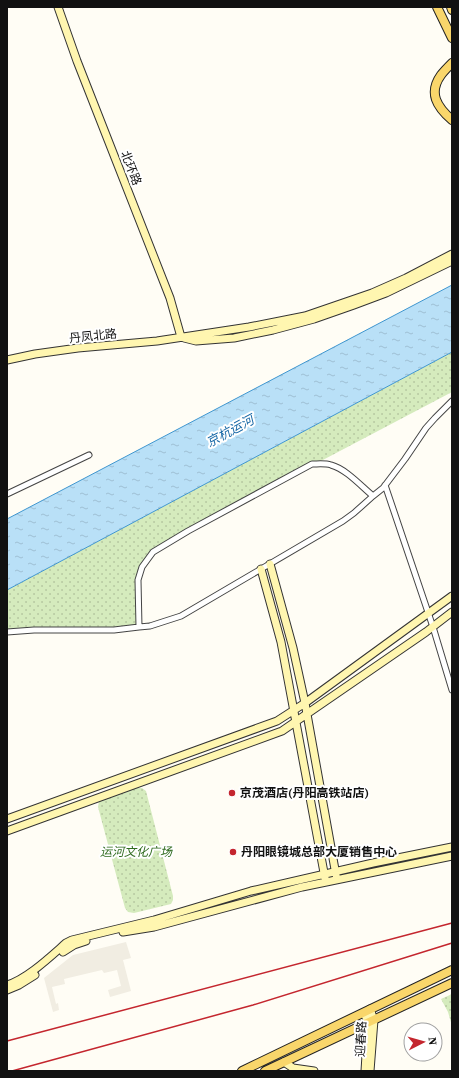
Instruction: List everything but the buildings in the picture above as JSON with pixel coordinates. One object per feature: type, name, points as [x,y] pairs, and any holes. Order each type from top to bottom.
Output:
[{"type":"main road","points":[[437,7],[452,38]]},
{"type":"main road","points":[[452,63],[441,76],[435,88],[435,96],[439,106],[452,120]]},
{"type":"main road","points":[[441,76],[452,69]]},
{"type":"main road","points":[[242,1071],[452,970]]},
{"type":"main road","points":[[265,1071],[452,983]]},
{"type":"street","name":"北环路","points":[[58,7],[77,61],[170,298],[182,337]]},
{"type":"street","name":"丹凤北路","points":[[7,360],[35,354],[78,348],[157,341],[249,327],[305,316],[372,293],[406,278],[452,254]]},
{"type":"street","points":[[182,337],[196,341],[234,338],[314,319],[386,293],[452,261]]},
{"type":"street","points":[[7,632],[38,630],[114,630],[150,626],[181,616],[354,513],[383,488],[426,428],[452,401]]},
{"type":"street","points":[[7,494],[89,454]]},
{"type":"street","points":[[139,627],[138,580],[142,567],[153,552],[176,538],[312,464],[330,464],[339,468],[373,496]]},
{"type":"street","points":[[385,485],[433,627],[452,690]]},
{"type":"street","points":[[270,564],[293,648],[305,703],[336,879]]},
{"type":"street","points":[[261,569],[282,642],[325,878]]},
{"type":"street","points":[[7,819],[277,721],[305,703],[452,596]]},
{"type":"street","points":[[7,831],[282,731],[433,627],[452,612]]},
{"type":"street","points":[[7,990],[19,986],[74,945],[127,931],[154,927],[302,887],[325,878],[335,872],[452,847]]},
{"type":"street","points":[[7,985],[18,981],[66,943],[72,940],[154,920],[251,891],[325,878],[336,879],[452,856]]},
{"type":"street","name":"迎春路","points":[[367,1011],[371,1021],[370,1071]]},
{"type":"street","name":"迎春路","points":[[365,1071],[371,1021]]},
{"type":"street","points":[[284,1062],[293,1068],[314,1071]]},
{"type":"green space","points":[[452,352],[452,392],[156,548],[145,562],[140,564],[136,580],[136,625],[7,630],[7,590]]},
{"type":"green space","name":"运河文化广场","points":[[137,788],[142,788],[146,791],[173,900],[171,904],[134,913],[128,912],[125,908],[98,807],[99,801],[104,798]]},
{"type":"green space","points":[[452,994],[452,1026],[448,1012],[441,999]]},
{"type":"shaded area","points":[[126,942],[131,958],[123,960],[131,991],[110,997],[108,990],[121,986],[117,970],[104,973],[102,970],[64,979],[65,984],[52,987],[59,1010],[53,1012],[44,978],[73,955]]},
{"type":"water","name":"京杭运河","points":[[452,285],[452,352],[7,590],[7,519]]},
{"type":"railway","points":[[7,1041],[452,923]]},
{"type":"railway","points":[[12,1071],[253,1005],[452,943]]},
{"type":"place","name":"京茂酒店(丹阳高铁站店)","points":[[232,793]]},
{"type":"place","name":"丹阳眼镜城总部大厦销售中心","points":[[233,852]]}]
